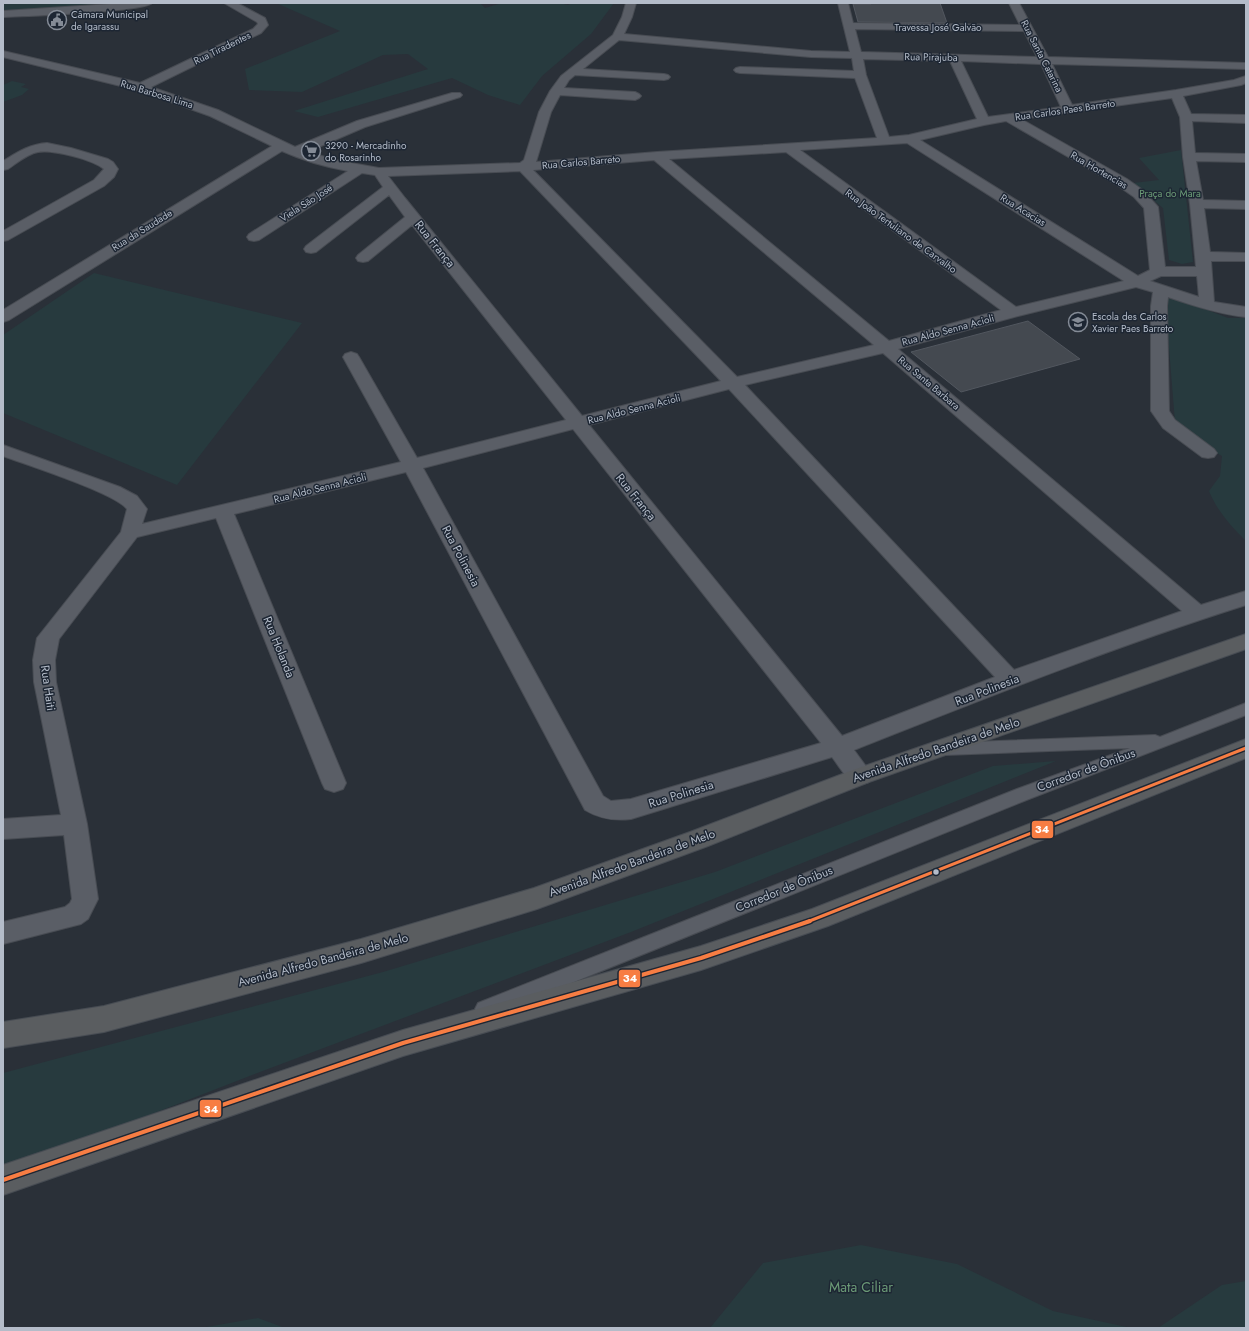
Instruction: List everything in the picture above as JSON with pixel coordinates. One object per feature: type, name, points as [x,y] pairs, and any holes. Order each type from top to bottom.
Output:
[{"type":"highway","name":"Avenida Alfredo Bandeira de Melo","points":[[3,1035],[104,1019],[361,951],[537,898],[699,839],[861,776],[1246,641]]},
{"type":"highway","points":[[3,1180],[403,1043],[701,958],[819,918],[1246,748]]},
{"type":"street","points":[[3,14],[119,7],[147,3]]},
{"type":"street","name":"Rua Tiradentes","points":[[142,87],[257,31],[262,25],[261,20],[229,3]]},
{"type":"street","points":[[631,3],[627,17],[617,37],[565,78],[556,91],[545,112],[530,162],[523,167],[733,383],[1010,680]]},
{"type":"street","points":[[843,3],[857,56],[860,75],[884,141]]},
{"type":"street","name":"Rua Santa Catarina","points":[[1014,3],[1045,61],[1068,109]]},
{"type":"street","name":"Travessa José Galvão","points":[[849,26],[1027,28]]},
{"type":"street","name":"Rua Pirajuba","points":[[617,37],[810,54],[1246,66]]},
{"type":"street","name":"Rua Barbosa Lima","points":[[3,54],[142,87],[214,113],[282,145]]},
{"type":"street","points":[[954,58],[984,121]]},
{"type":"street","points":[[740,70],[860,75]]},
{"type":"street","points":[[574,72],[664,77]]},
{"type":"street","name":"Rua Carlos Paes Barreto","points":[[884,141],[909,139],[984,121],[1176,94],[1243,82]]},
{"type":"street","points":[[556,91],[635,96]]},
{"type":"street","points":[[1176,94],[1186,117],[1189,157],[1198,204],[1207,305]]},
{"type":"street","points":[[295,152],[361,124],[456,95]]},
{"type":"street","points":[[1186,117],[1246,119]]},
{"type":"street","name":"Rua Hortencias","points":[[1009,118],[1122,182],[1139,194],[1151,206],[1158,272]]},
{"type":"street","name":"Rua Acacias","points":[[909,139],[1137,282],[1207,305],[1228,310],[1246,312]]},
{"type":"street","name":"Rua Carlos Barreto","points":[[282,145],[295,152],[338,166],[379,172],[523,167],[657,156],[884,141]]},
{"type":"street","name":"Rua da Saudade","points":[[3,317],[282,145]]},
{"type":"street","points":[[3,166],[30,150],[54,147],[103,162],[111,169],[109,174],[99,183],[3,237]]},
{"type":"street","name":"Rua João Tertuliano de Carvalho","points":[[790,148],[1013,312]]},
{"type":"street","name":"Rua Santa Barbara","points":[[657,156],[886,347],[1198,613]]},
{"type":"street","points":[[1189,157],[1246,158]]},
{"type":"street","name":"Viela São José","points":[[254,237],[358,170]]},
{"type":"street","name":"Rua França","points":[[379,172],[390,188],[577,423],[861,776]]},
{"type":"street","points":[[311,249],[390,188]]},
{"type":"street","points":[[1198,204],[1246,205]]},
{"type":"street","name":"Rua França","points":[[363,258],[414,217]]},
{"type":"street","points":[[1137,282],[1158,272],[1246,257]]},
{"type":"street","name":"Rua Aldo Senna Acioli","points":[[130,533],[412,465],[733,383],[886,347],[1013,312],[1137,282]]},
{"type":"street","points":[[1161,290],[1159,306],[1160,410],[1169,424],[1208,453]]},
{"type":"street","name":"Rua Polinesia","points":[[351,357],[412,465],[594,803],[604,810],[617,811],[631,809],[837,747],[1010,680],[1198,613],[1246,598]]},
{"type":"street","name":"Rua Haiti","points":[[3,450],[113,491],[130,500],[137,509],[130,533],[48,638],[44,660],[45,682],[75,824],[85,899],[79,911],[72,916],[3,933]]},
{"type":"street","name":"Rua Holanda","points":[[224,511],[334,783]]},
{"type":"street","points":[[3,829],[75,824]]},
{"type":"lane","name":"Corredor de Ônibus","points":[[403,1043],[682,929],[1016,796],[1168,740],[1246,709]]},
{"type":"lane","name":"Corredor de Ônibus","points":[[938,749],[1168,740]]},
{"type":"green space","points":[[3,3],[144,3],[3,14]]},
{"type":"green space","points":[[276,3],[480,3],[485,8],[502,3],[559,3],[568,5],[572,3],[614,3],[591,34],[542,76],[520,105],[488,95],[452,78],[318,117],[294,111],[428,69],[408,54],[383,55],[302,92],[249,90],[245,69],[340,31]]},
{"type":"green space","points":[[12,81],[26,84],[21,87],[29,89],[22,95],[3,102],[3,85]]},
{"type":"green space","name":"Praça do Mara","points":[[1181,150],[1193,262],[1182,264],[1169,260],[1163,208],[1133,183],[1159,180],[1139,158]]},
{"type":"green space","points":[[94,273],[302,323],[177,485],[3,413],[3,335]]},
{"type":"green space","points":[[1176,298],[1228,318],[1246,318],[1246,541],[1220,512],[1209,491],[1220,476],[1222,456],[1187,435],[1175,422],[1165,299]]},
{"type":"green space","points":[[1056,761],[631,932],[247,1077],[3,1172],[3,1073],[383,972],[715,872],[993,766]]},
{"type":"green space","name":"Mata Ciliar","points":[[861,1245],[957,1264],[1053,1311],[1131,1328],[710,1328],[763,1263]]},
{"type":"green space","points":[[1246,1281],[1246,1328],[1158,1328],[1222,1285]]},
{"type":"green space","points":[[258,1318],[285,1328],[201,1328]]},
{"type":"building","points":[[940,3],[947,23],[858,22],[853,4]]},
{"type":"building","points":[[1028,321],[1080,359],[961,392],[911,352]]},
{"type":"transit line","name":"34","points":[[3,1180],[403,1043],[701,958],[819,918],[1246,748]]},
{"type":"place","name":"Câmara Municipal de Igarassu","points":[[57,20]]},
{"type":"place","name":"3290 - Mercadinho do Rosarinho","points":[[311,151]]},
{"type":"place","name":"Escola des Carlos Xavier Paes Barreto","points":[[1078,322]]}]
